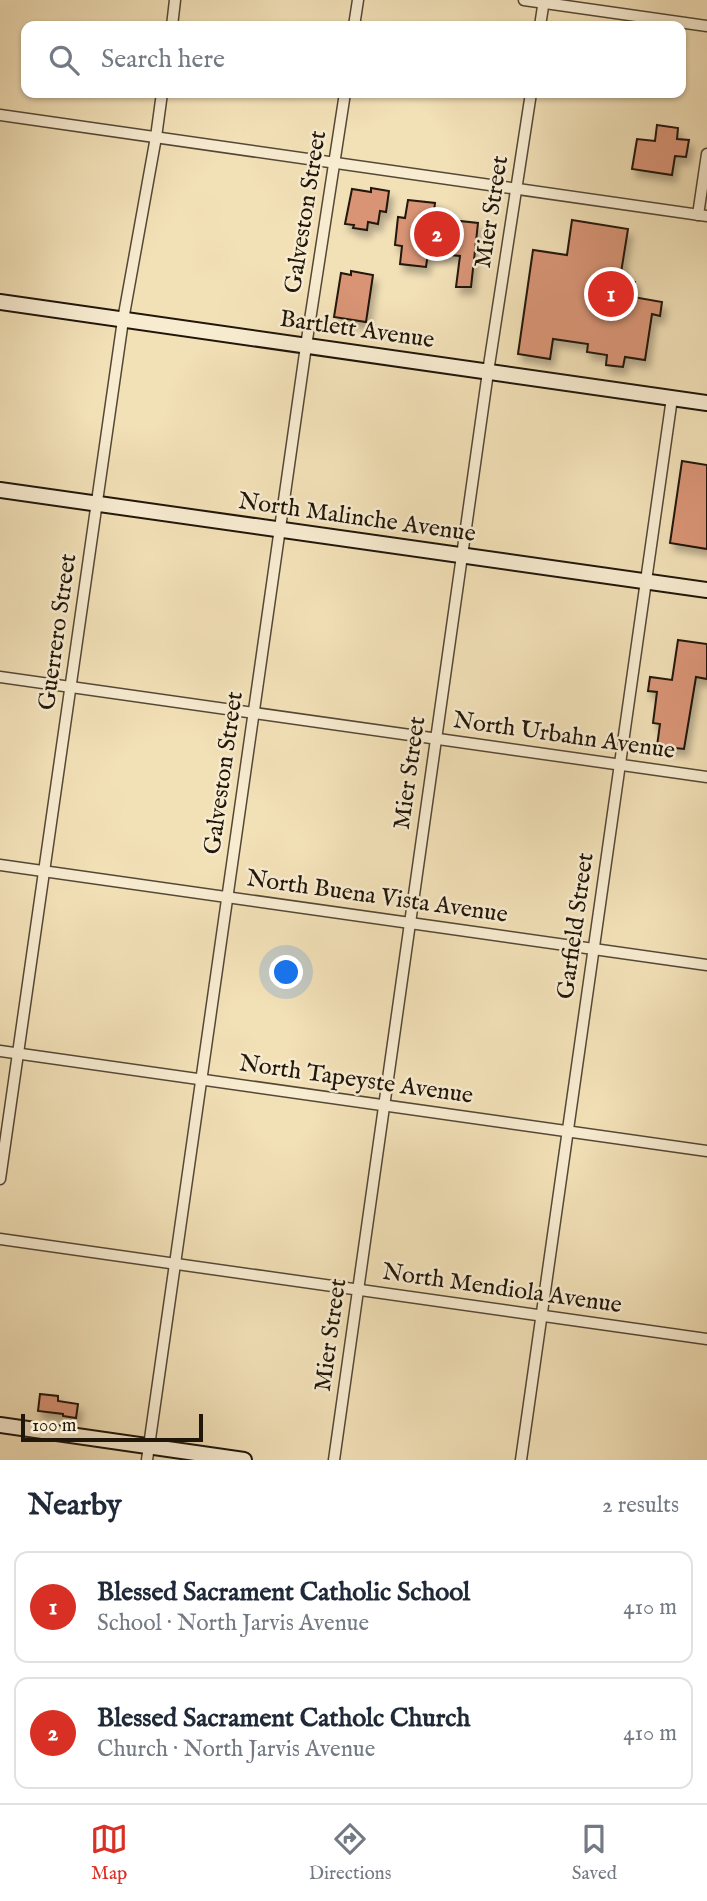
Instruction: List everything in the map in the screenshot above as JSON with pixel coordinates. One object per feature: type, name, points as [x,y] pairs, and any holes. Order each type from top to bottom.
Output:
[{"type":"main road","name":"Bartlett Avenue","points":[[0,302],[707,403]]},
{"type":"main road","name":"North Malinche Avenue","points":[[0,490],[707,590]]},
{"type":"main road","points":[[0,1425],[148,1453],[244,1460]]},
{"type":"street","points":[[173,21],[176,0]]},
{"type":"street","points":[[355,21],[358,0]]},
{"type":"street","points":[[524,0],[674,21]]},
{"type":"street","points":[[541,21],[544,1]]},
{"type":"street","points":[[686,23],[707,26]]},
{"type":"street","name":"Guerrero Street","points":[[0,1179],[123,320],[161,98]]},
{"type":"street","name":"Galveston Street","points":[[148,1453],[306,346],[344,98]]},
{"type":"street","name":"Mier Street","points":[[334,1460],[488,372],[530,98]]},
{"type":"street","points":[[0,115],[703,215],[707,154]]},
{"type":"street","name":"Garfield Street","points":[[521,1460],[672,398]]},
{"type":"street","name":"North Urbahn Avenue","points":[[0,677],[707,777]]},
{"type":"street","name":"North Buena Vista Avenue","points":[[0,865],[707,965]]},
{"type":"street","name":"North Tapeyste Avenue","points":[[0,1051],[707,1152]]},
{"type":"street","name":"North Mendiola Avenue","points":[[0,1239],[707,1339]]},
{"type":"building","points":[[657,125],[678,128],[677,139],[689,140],[686,157],[675,156],[672,175],[632,169],[637,139],[655,141]]},
{"type":"building","points":[[371,188],[389,191],[386,212],[380,211],[378,224],[368,222],[367,230],[345,224],[352,189],[371,192]]},
{"type":"building","points":[[408,200],[435,203],[433,218],[478,223],[471,287],[456,287],[460,256],[428,253],[426,267],[400,264],[402,246],[395,245],[398,217],[405,218]]},
{"type":"building","points":[[572,220],[628,229],[620,279],[635,282],[633,297],[662,302],[660,316],[652,314],[645,360],[625,357],[623,367],[606,365],[607,355],[587,352],[588,344],[553,339],[550,359],[518,354],[533,250],[567,255]]},
{"type":"building","points":[[351,271],[373,275],[366,322],[334,317],[341,273],[351,275]]},
{"type":"building","points":[[682,461],[707,465],[707,549],[670,543]]},
{"type":"building","points":[[678,640],[707,644],[707,679],[696,677],[684,749],[657,746],[660,724],[653,723],[657,692],[648,691],[650,677],[672,680]]},
{"type":"building","points":[[40,1394],[58,1396],[58,1401],[78,1404],[76,1418],[38,1411]]},
{"type":"place","name":"Blessed Sacrament Catholc Church","points":[[437,234]]},
{"type":"place","name":"Blessed Sacrament Catholic School","points":[[611,294]]}]
